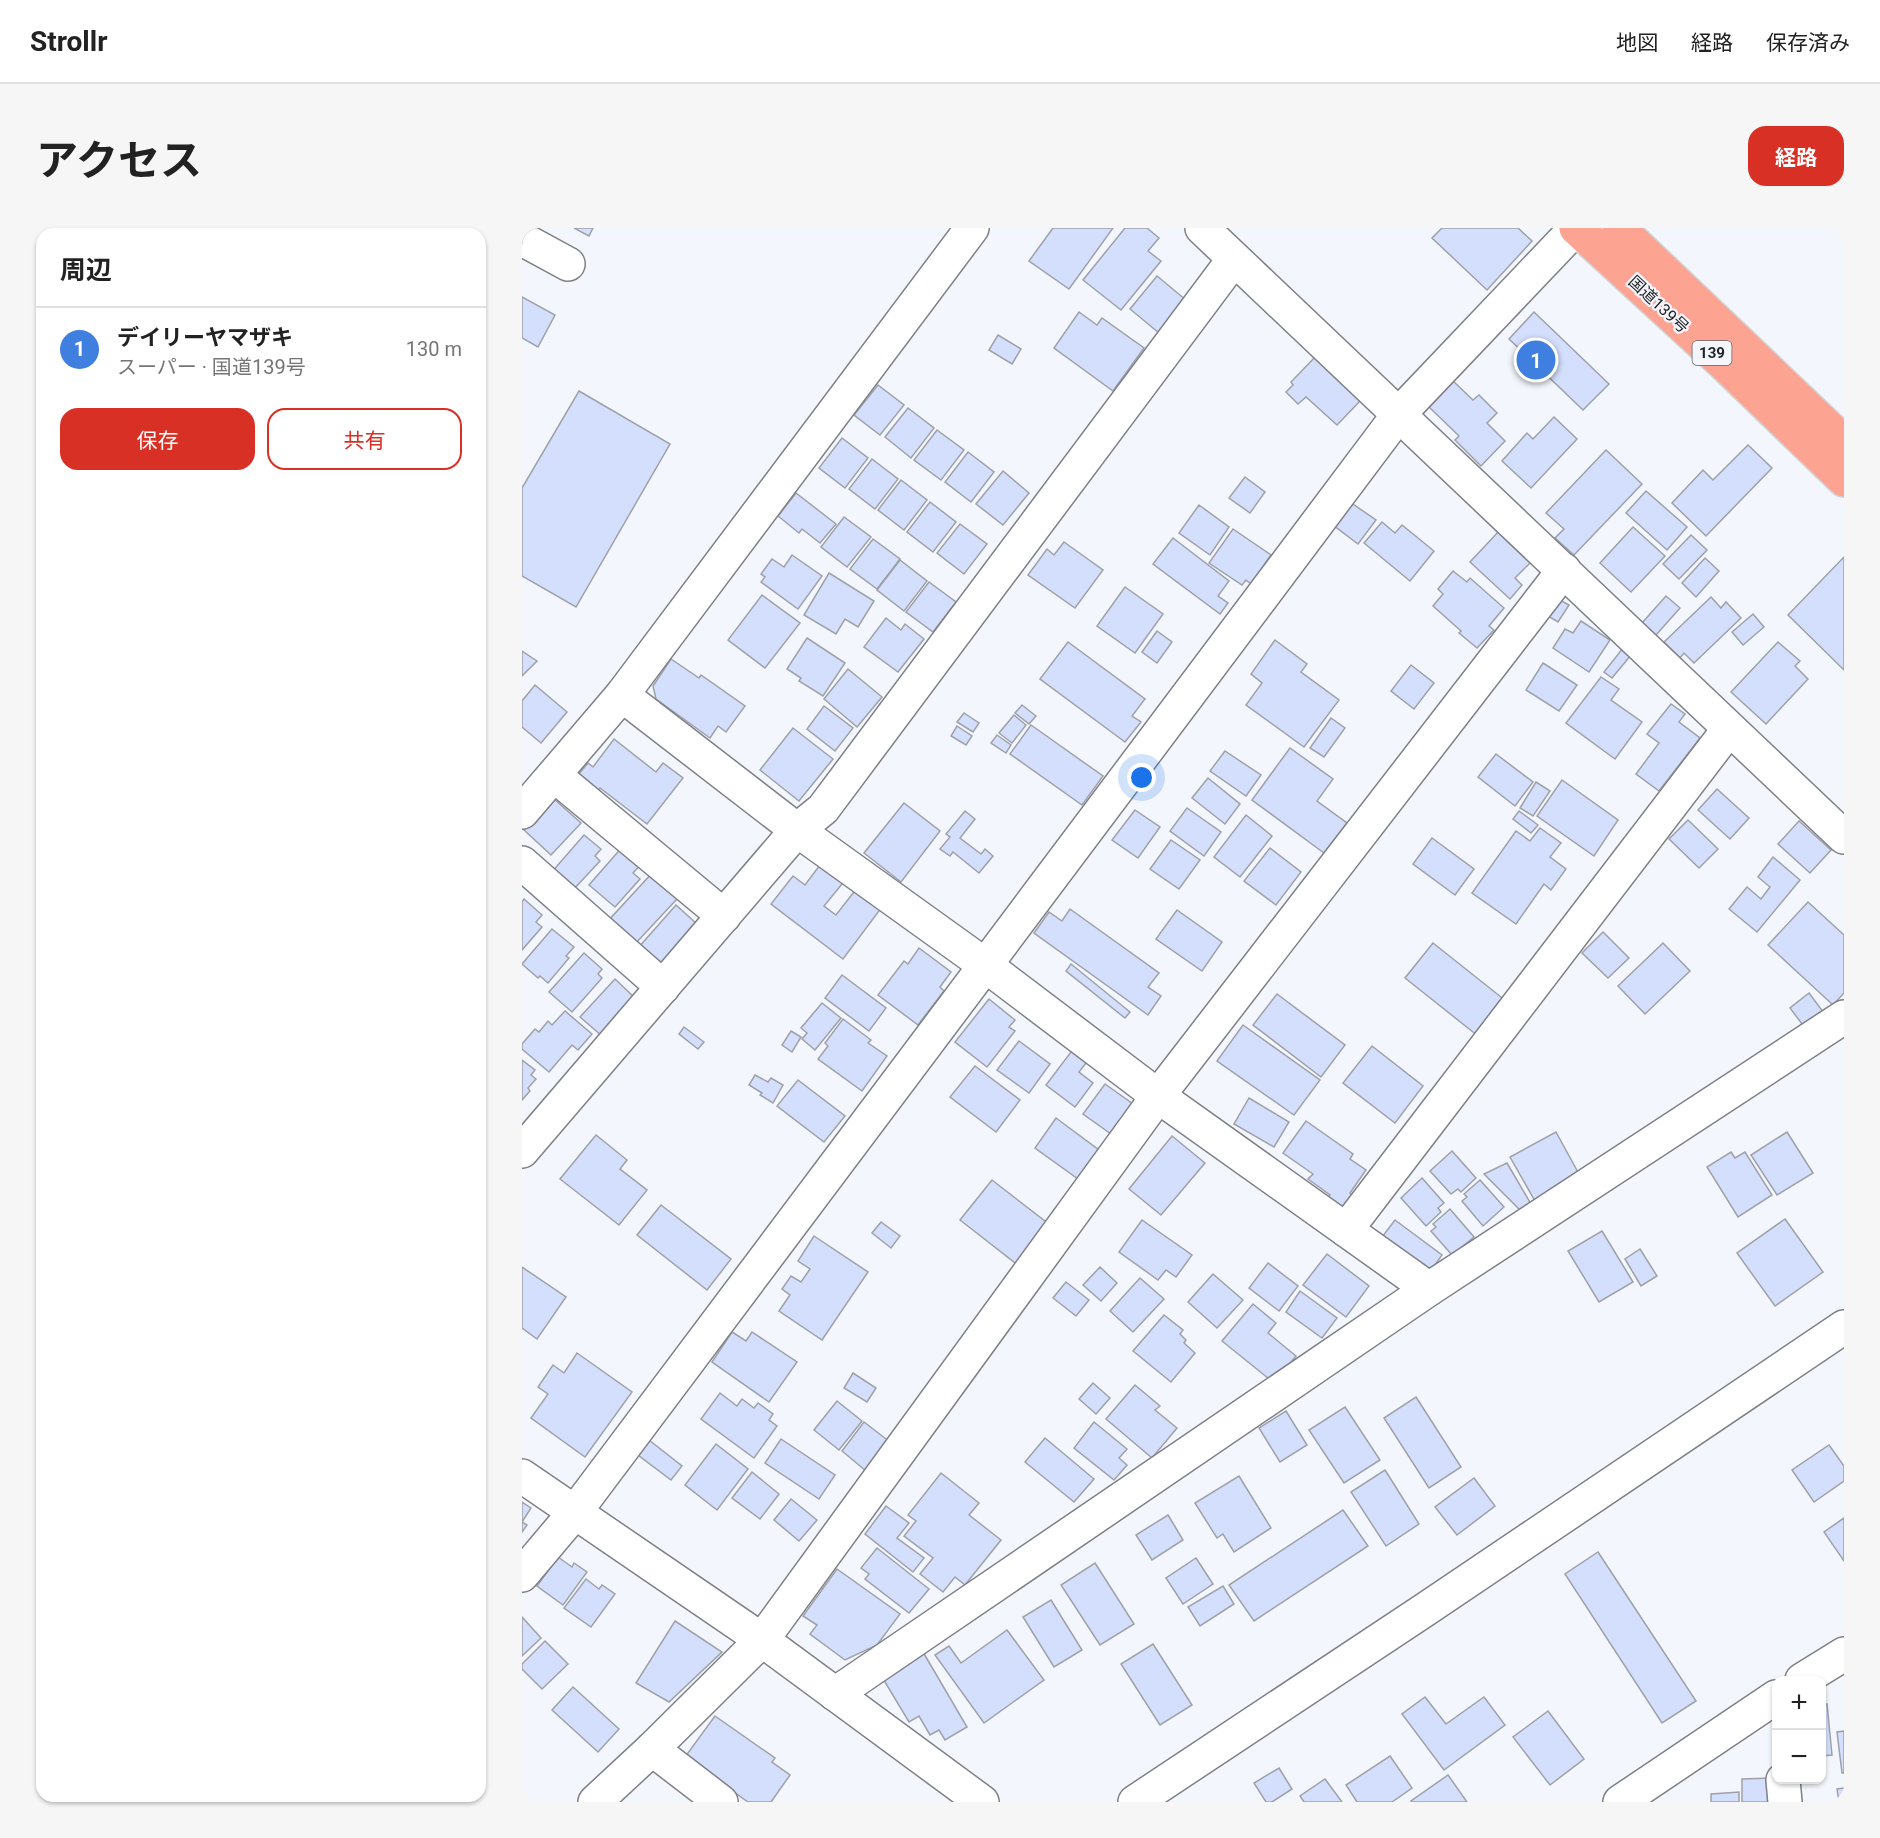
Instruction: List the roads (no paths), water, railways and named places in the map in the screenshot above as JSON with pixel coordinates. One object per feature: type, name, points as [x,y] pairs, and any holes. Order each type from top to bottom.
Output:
[{"type":"highway","name":"国道139号","points":[[1576,228],[1724,364],[1844,480]]},
{"type":"highway","name":"国道139号","points":[[1619,228],[1844,442]]},
{"type":"street","points":[[522,812],[622,696],[972,228]]},
{"type":"street","points":[[1202,228],[1844,837]]},
{"type":"street","points":[[522,1575],[576,1512],[1399,414],[1576,228]]},
{"type":"street","points":[[522,239],[568,264]]},
{"type":"street","points":[[522,1151],[797,830],[823,809],[1234,259]]},
{"type":"street","points":[[595,1802],[762,1640],[1158,1096],[1564,570]]},
{"type":"street","points":[[622,696],[797,830],[985,965],[1158,1096],[1428,1289]]},
{"type":"street","points":[[1346,1230],[1729,729]]},
{"type":"street","points":[[554,775],[724,916]]},
{"type":"street","points":[[522,863],[663,987]]},
{"type":"street","points":[[835,1694],[1428,1289],[1844,1017]]},
{"type":"street","points":[[1136,1802],[1844,1327]]},
{"type":"street","points":[[522,1476],[762,1640],[982,1802]]},
{"type":"street","points":[[1808,1676],[1844,1654]]},
{"type":"street","points":[[1620,1802],[1772,1707]]},
{"type":"street","points":[[652,1749],[721,1802]]},
{"type":"street","points":[[1783,1784],[1785,1802]]},
{"type":"place","name":"デイリーヤマザキ","points":[[1536,360]]}]
